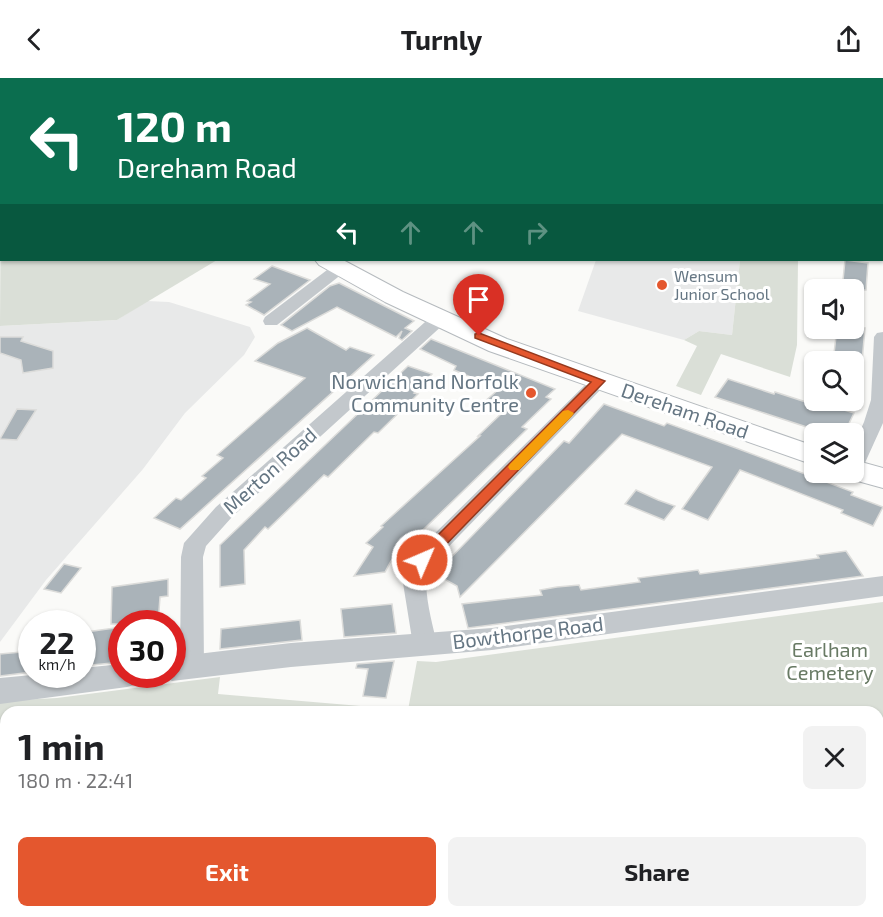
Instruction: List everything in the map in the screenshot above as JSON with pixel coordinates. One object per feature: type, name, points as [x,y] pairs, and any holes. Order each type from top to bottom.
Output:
[{"type":"main road","name":"Dereham Road","points":[[334,263],[386,293],[498,345],[804,453]]},
{"type":"main road","points":[[864,473],[883,478]]},
{"type":"street","points":[[271,321],[334,263]]},
{"type":"street","name":"Merton Road","points":[[186,624],[195,543],[224,512],[439,319]]},
{"type":"street","points":[[864,444],[874,422],[880,400],[883,337]]},
{"type":"street","points":[[425,645],[414,583],[415,572],[422,560],[599,381]]},
{"type":"street","name":"Bowthorpe Road","points":[[186,667],[291,654],[503,638],[883,586]]},
{"type":"street","points":[[0,691],[108,677]]},
{"type":"shaded area","name":"Wensum Junior School","points":[[596,261],[740,261],[732,335],[699,331],[684,340],[578,311]]},
{"type":"shaded area","points":[[147,301],[169,302],[250,327],[255,337],[244,355],[185,413],[143,469],[46,580],[24,610],[18,610],[18,618],[0,642],[0,326],[117,320]]},
{"type":"green space","points":[[0,261],[215,261],[117,320],[0,326]]},
{"type":"green space","points":[[740,261],[798,261],[797,345],[790,377],[721,354],[701,395],[676,386],[697,346],[684,340],[699,331],[732,335]]},
{"type":"green space","name":"Earlham Cemetery","points":[[883,602],[883,706],[409,706],[417,661],[436,662]]},
{"type":"green space","name":"Earlham Cemetery","points":[[220,677],[218,694],[360,706],[0,706],[0,701],[57,698],[135,688],[186,688],[186,681]]},
{"type":"building","points":[[845,261],[868,263],[866,290],[864,290],[864,279],[843,279]]},
{"type":"building","points":[[272,266],[310,280],[264,315],[246,305],[251,302],[247,301],[270,284],[254,279]]},
{"type":"building","points":[[339,283],[414,321],[405,328],[412,331],[402,340],[399,338],[402,331],[396,337],[337,307],[292,331],[281,325],[330,286]]},
{"type":"building","points":[[307,328],[346,350],[350,347],[374,355],[180,529],[154,518],[176,498],[181,500],[206,478],[202,476],[223,458],[217,455],[305,378],[255,361],[278,343]]},
{"type":"building","points":[[865,328],[863,351],[834,351],[836,339],[864,339]]},
{"type":"building","points":[[0,337],[23,337],[21,341],[53,351],[53,368],[23,373],[21,360],[0,353]]},
{"type":"building","points":[[431,339],[555,389],[546,397],[551,399],[522,427],[527,429],[391,561],[385,572],[354,576],[373,547],[366,543],[383,527],[381,526],[480,436],[478,436],[504,411],[483,403],[499,389],[454,370],[456,366],[420,349]]},
{"type":"building","points":[[408,366],[432,374],[414,393],[418,394],[378,433],[374,432],[328,477],[324,475],[268,529],[265,527],[244,550],[245,584],[220,587],[220,545]]},
{"type":"building","points":[[728,379],[804,401],[804,411],[854,413],[849,423],[804,423],[804,426],[715,397]]},
{"type":"building","points":[[604,404],[664,426],[667,423],[804,474],[804,483],[829,483],[853,492],[851,495],[883,507],[873,526],[841,513],[843,510],[740,470],[708,520],[682,509],[712,467],[622,434],[460,597],[457,586],[435,574],[564,441],[569,443]]},
{"type":"building","points":[[17,409],[36,410],[17,440],[0,439]]},
{"type":"building","points":[[636,490],[675,506],[664,520],[625,504]]},
{"type":"building","points":[[846,551],[863,576],[468,628],[462,604],[542,595],[540,590],[557,587],[579,585],[581,590],[640,582],[638,578],[698,570],[700,574],[819,558],[817,555]]},
{"type":"building","points":[[64,564],[81,568],[61,593],[44,589]]},
{"type":"building","points":[[168,579],[168,596],[160,597],[159,610],[111,610],[112,587]]},
{"type":"building","points":[[392,604],[396,633],[344,637],[341,609]]},
{"type":"building","points":[[300,620],[302,640],[220,649],[221,629]]},
{"type":"building","points":[[108,629],[108,663],[96,665],[96,631]]},
{"type":"building","points":[[18,652],[18,674],[0,676],[0,654]]},
{"type":"building","points":[[394,661],[386,698],[363,696],[368,669],[356,668],[357,664]]},
{"type":"slow traffic","points":[[514,467],[568,413]]},
{"type":"place","name":"Wensum Junior School","points":[[662,285]]},
{"type":"place","name":"Norwich and Norfolk Community Centre","points":[[531,393]]},
{"type":"route","points":[[422,560],[599,381],[479,336]]}]
